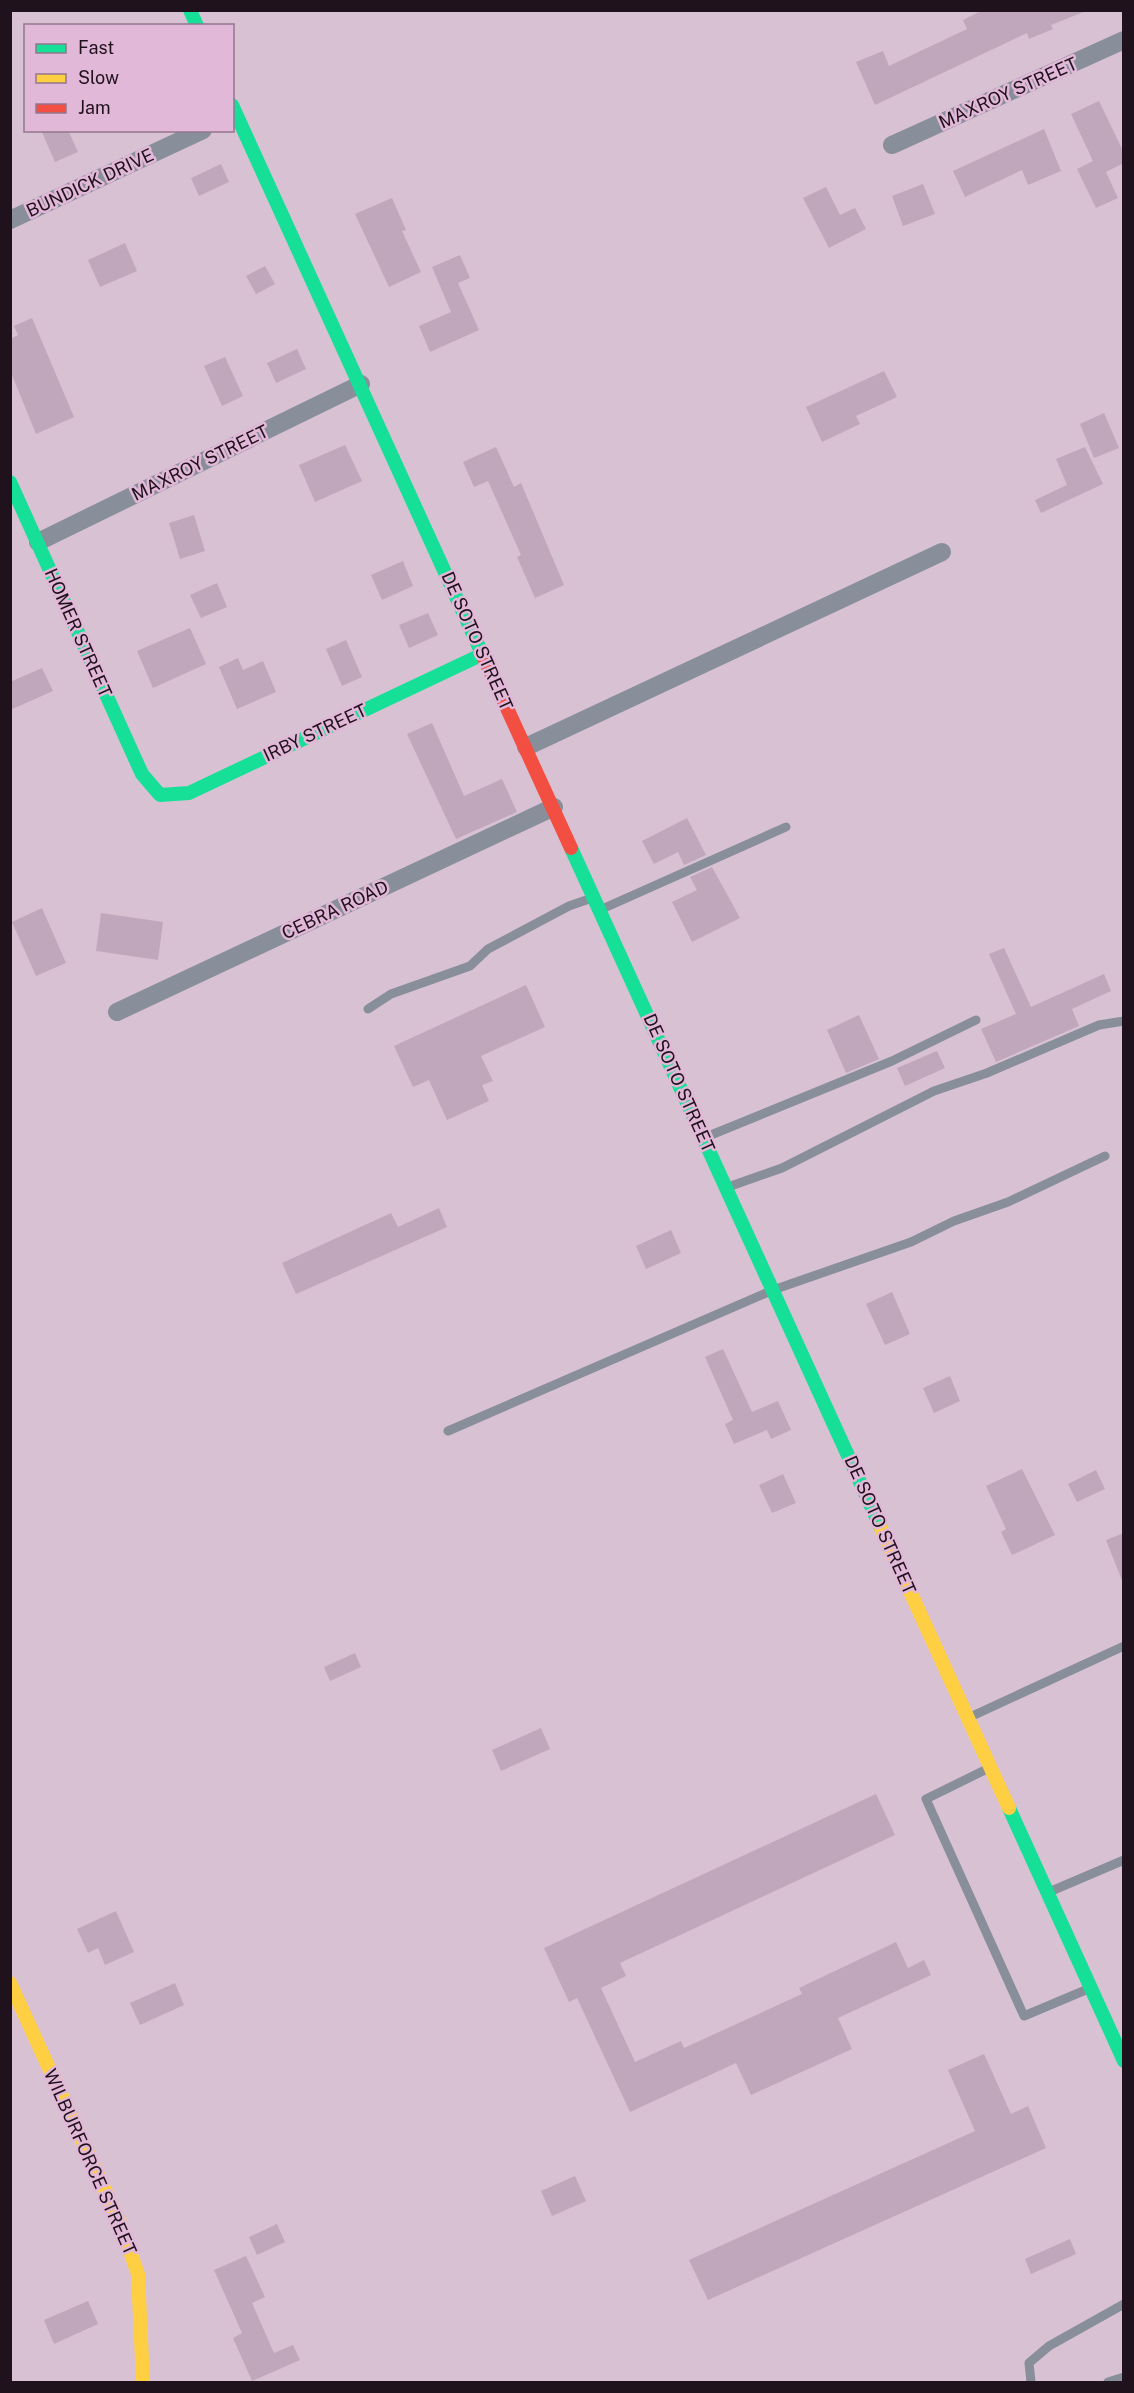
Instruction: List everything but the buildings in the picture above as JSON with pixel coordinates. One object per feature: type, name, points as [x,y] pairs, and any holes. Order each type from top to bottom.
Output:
[{"type":"street","points":[[190,10],[196,24]]},
{"type":"street","name":"MAXROY STREET","points":[[892,145],[1124,40]]},
{"type":"street","name":"DE SOTO STREET","points":[[234,112],[361,384],[1124,2061]]},
{"type":"street","name":"BUNDICK DRIVE","points":[[10,220],[199,132]]},
{"type":"street","name":"MAXROY STREET","points":[[38,542],[361,384]]},
{"type":"street","name":"HOMER STREET","points":[[10,482],[148,783]]},
{"type":"street","points":[[526,747],[942,552]]},
{"type":"street","name":"IRBY STREET","points":[[148,783],[160,795],[189,794],[483,654]]},
{"type":"street","name":"CEBRA ROAD","points":[[117,1012],[554,807]]},
{"type":"street","name":"WILBURFORCE STREET","points":[[10,1983],[120,2223],[138,2274],[143,2382]]},
{"type":"lane","points":[[368,1009],[390,994],[470,966],[488,949],[569,906],[597,904],[786,827]]},
{"type":"lane","points":[[704,1138],[892,1061],[976,1020]]},
{"type":"lane","points":[[726,1187],[782,1168],[934,1091],[987,1073],[1099,1024],[1124,1021]]},
{"type":"lane","points":[[448,1431],[773,1290],[911,1242],[954,1221],[1008,1202],[1105,1156]]},
{"type":"lane","points":[[968,1718],[1124,1646]]},
{"type":"lane","points":[[990,1768],[926,1799],[940,1832],[1024,2016],[1090,1988]]},
{"type":"lane","points":[[1047,1893],[1124,1860]]},
{"type":"lane","points":[[1031,2382],[1029,2363],[1049,2346],[1124,2304]]},
{"type":"lane","points":[[1108,2382],[1124,2377]]},
{"type":"traffic: fast","points":[[190,10],[196,24]]},
{"type":"traffic: fast","points":[[234,109],[484,658]]},
{"type":"traffic: fast","points":[[10,482],[142,774],[160,795],[189,793],[483,654]]},
{"type":"traffic: fast","points":[[571,848],[881,1528]]},
{"type":"traffic: fast","points":[[1009,1808],[1124,2061]]},
{"type":"traffic: slow","points":[[881,1528],[1009,1808]]},
{"type":"traffic: slow","points":[[10,1983],[120,2223],[138,2274],[143,2382]]},
{"type":"traffic: jam","points":[[484,658],[571,848]]}]
